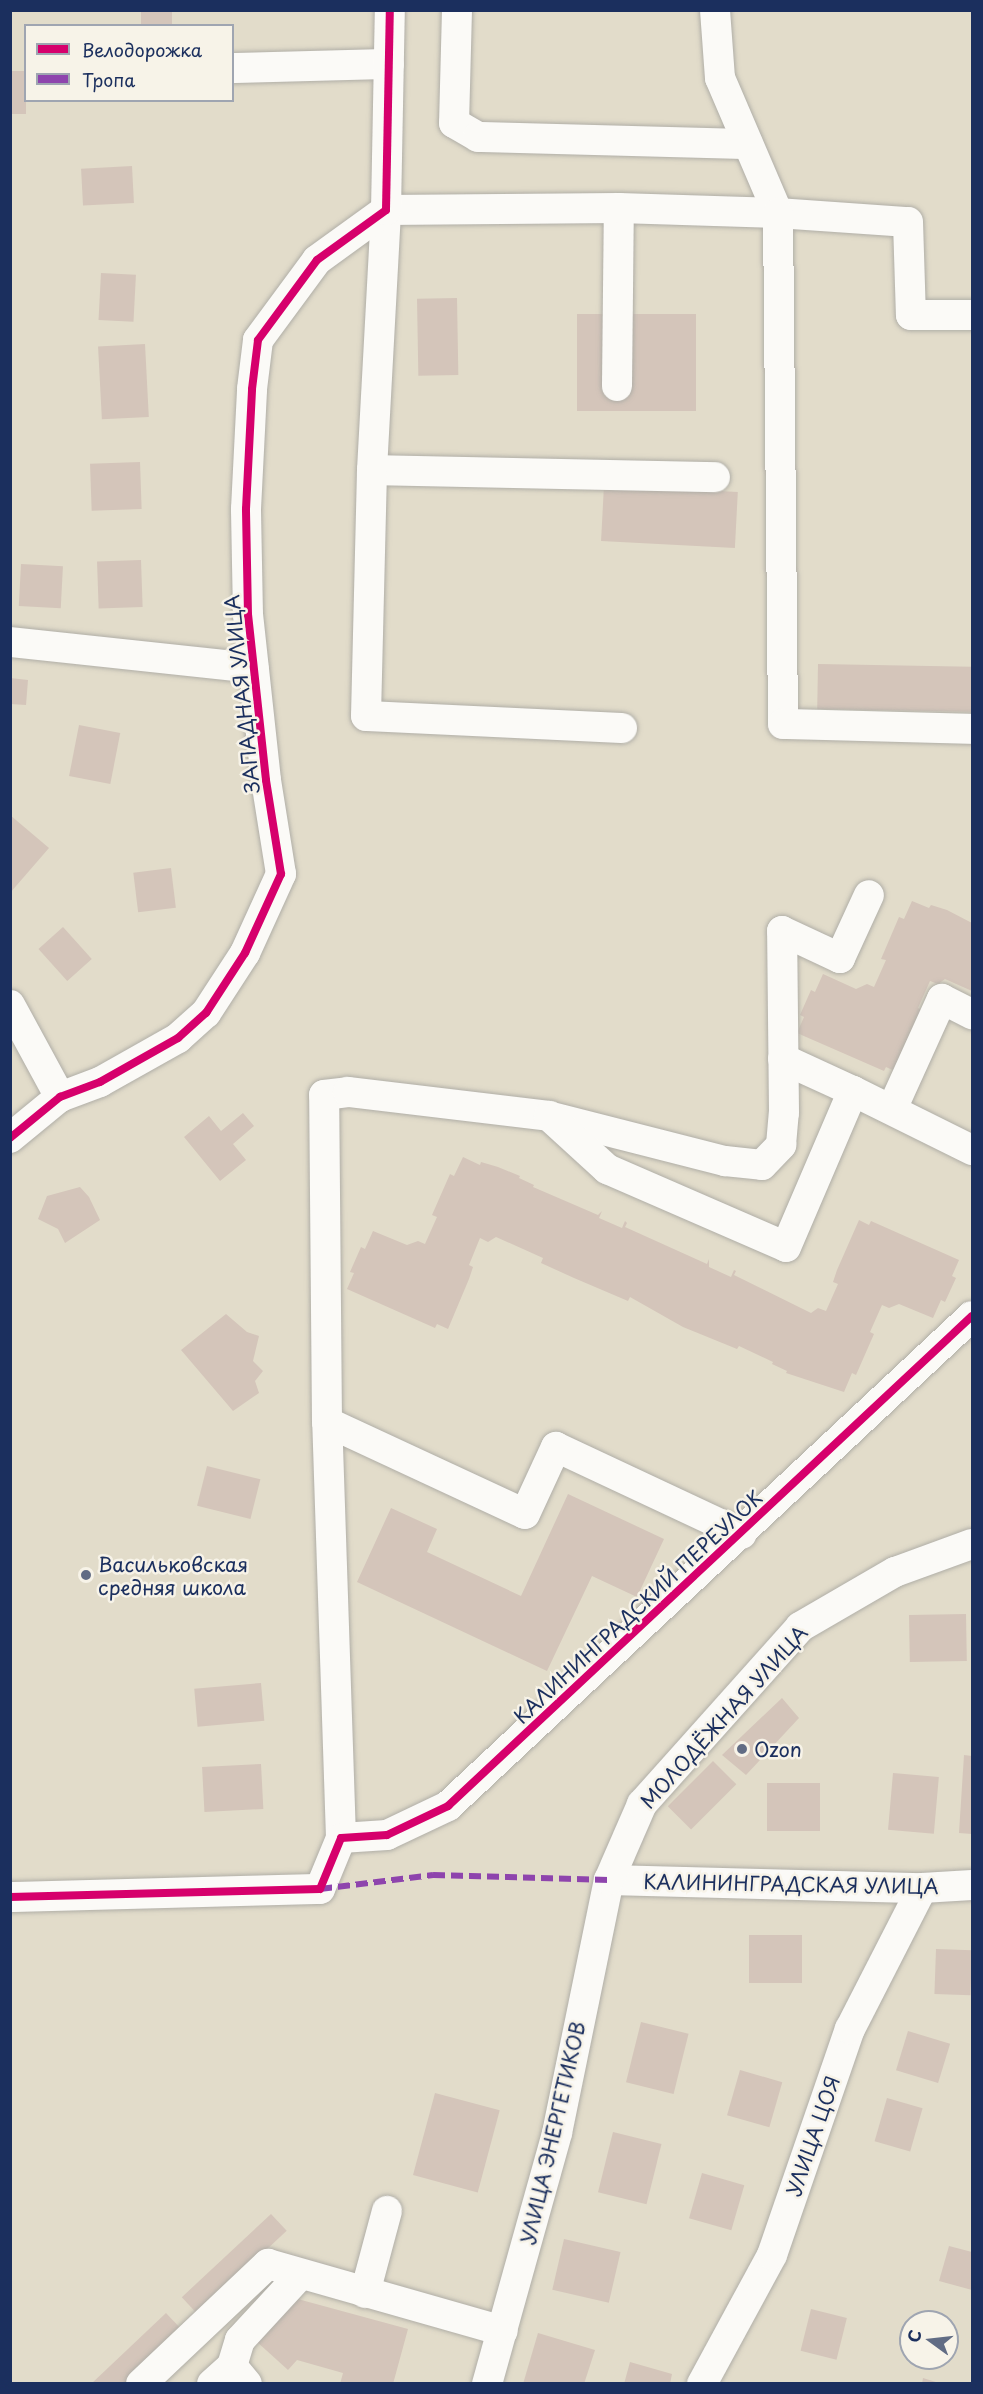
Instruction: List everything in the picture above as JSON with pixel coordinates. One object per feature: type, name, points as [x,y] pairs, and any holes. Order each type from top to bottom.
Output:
[{"type":"street","points":[[390,10],[386,210],[372,470],[366,716],[622,728]]},
{"type":"street","points":[[466,10],[457,11],[454,123],[478,138],[748,144]]},
{"type":"street","points":[[715,10],[720,78],[778,213],[783,724],[972,729]]},
{"type":"street","points":[[234,68],[389,64]]},
{"type":"street","points":[[386,210],[619,208],[778,213],[908,222],[911,315],[972,315]]},
{"type":"street","points":[[617,386],[619,208]]},
{"type":"street","name":"ЗАПАДНАЯ УЛИЦА","points":[[10,1138],[60,1097],[100,1083],[178,1038],[206,1013],[245,953],[263,918],[281,874],[266,780],[248,615],[246,509],[252,389],[258,340],[317,260],[386,210]]},
{"type":"street","points":[[372,470],[715,477]]},
{"type":"street","points":[[10,642],[254,668]]},
{"type":"street","points":[[10,1897],[320,1889],[341,1838],[327,1422],[324,1095],[348,1092],[549,1116],[725,1161],[762,1166],[781,1145],[784,1113],[782,931],[840,958],[869,895]]},
{"type":"street","points":[[892,1108],[942,999],[972,1014]]},
{"type":"street","points":[[10,1005],[60,1097]]},
{"type":"street","points":[[783,1059],[892,1108],[972,1150]]},
{"type":"street","points":[[549,1116],[607,1168],[786,1247],[853,1091]]},
{"type":"street","name":"КАЛИНИНГРАДСКИЙ ПЕРЕУЛОК","points":[[341,1838],[387,1835],[448,1806],[742,1534],[972,1316]]},
{"type":"street","points":[[327,1422],[525,1514],[556,1447],[742,1534]]},
{"type":"street","points":[[962,1548],[972,1522]]},
{"type":"street","name":"МОЛОДЁЖНАЯ УЛИЦА","points":[[609,1880],[642,1804],[800,1627],[895,1572],[962,1548]]},
{"type":"street","name":"КАЛИНИНГРАДСКАЯ УЛИЦА","points":[[609,1880],[922,1888],[972,1885]]},
{"type":"street","name":"УЛИЦА ЭНЕРГЕТИКОВ","points":[[487,2384],[557,2133],[609,1880]]},
{"type":"street","name":"УЛИЦА ЦОЯ","points":[[702,2384],[772,2255],[850,2030],[922,1888]]},
{"type":"street","points":[[365,2293],[387,2211]]},
{"type":"street","points":[[141,2384],[268,2264],[502,2331]]},
{"type":"street","points":[[230,2378],[240,2340],[300,2275]]},
{"type":"building","points":[[141,10],[172,10],[172,24],[141,24]]},
{"type":"building","points":[[10,71],[24,71],[26,114],[10,114]]},
{"type":"building","points":[[132,166],[134,203],[83,206],[81,169]]},
{"type":"building","points":[[101,273],[136,275],[133,322],[99,320]]},
{"type":"building","points":[[457,298],[458,375],[418,376],[417,299]]},
{"type":"building","points":[[577,314],[696,314],[696,411],[577,411]]},
{"type":"building","points":[[145,344],[149,417],[102,419],[98,346]]},
{"type":"building","points":[[140,462],[142,509],[92,511],[90,464]]},
{"type":"building","points":[[604,485],[738,492],[735,548],[601,541]]},
{"type":"building","points":[[141,560],[143,607],[99,609],[97,562]]},
{"type":"building","points":[[21,564],[63,566],[61,608],[19,606]]},
{"type":"building","points":[[818,664],[972,667],[971,712],[817,709]]},
{"type":"building","points":[[10,678],[28,680],[26,705],[10,704]]},
{"type":"building","points":[[79,725],[120,733],[110,784],[69,776]]},
{"type":"building","points":[[10,815],[49,848],[10,893]]},
{"type":"building","points":[[171,868],[176,908],[138,912],[133,873]]},
{"type":"building","points":[[912,901],[929,908],[931,905],[947,910],[972,923],[972,991],[945,979],[938,984],[930,981],[918,1008],[922,1010],[897,1072],[886,1067],[884,1071],[797,1033],[804,1017],[800,1015],[811,990],[815,992],[823,974],[856,989],[867,984],[874,987],[886,960],[881,959],[899,917],[904,919]]},
{"type":"building","points":[[63,927],[92,959],[67,981],[38,949]]},
{"type":"building","points":[[243,1113],[254,1126],[233,1144],[246,1160],[220,1181],[184,1137],[209,1116],[221,1131]]},
{"type":"building","points":[[463,1157],[480,1165],[481,1162],[520,1176],[519,1178],[534,1185],[533,1187],[598,1215],[602,1211],[599,1218],[622,1228],[625,1221],[627,1223],[625,1227],[707,1264],[709,1259],[709,1267],[731,1277],[734,1270],[736,1271],[734,1275],[811,1313],[818,1308],[826,1311],[838,1284],[833,1282],[837,1270],[859,1220],[869,1225],[871,1221],[959,1260],[952,1276],[956,1278],[945,1302],[941,1300],[933,1318],[899,1304],[889,1308],[882,1305],[870,1332],[874,1334],[856,1375],[852,1373],[844,1392],[786,1373],[787,1371],[772,1364],[773,1362],[739,1346],[737,1349],[683,1327],[630,1297],[628,1301],[574,1278],[541,1263],[543,1258],[496,1237],[488,1242],[480,1238],[469,1265],[473,1267],[469,1279],[448,1329],[437,1324],[435,1328],[347,1289],[354,1273],[350,1272],[361,1247],[365,1249],[373,1231],[407,1245],[418,1241],[425,1244],[437,1217],[432,1215],[450,1174],[454,1176]]},
{"type":"building","points":[[80,1187],[89,1197],[100,1220],[65,1243],[58,1229],[38,1219],[47,1196]]},
{"type":"building","points":[[226,1314],[247,1332],[259,1336],[253,1361],[263,1371],[255,1381],[259,1393],[233,1411],[181,1350]]},
{"type":"building","points":[[207,1466],[260,1479],[250,1519],[197,1506]]},
{"type":"building","points":[[568,1494],[664,1539],[637,1597],[592,1576],[547,1671],[357,1582],[391,1508],[437,1529],[427,1552],[521,1596]]},
{"type":"building","points":[[966,1614],[967,1661],[910,1662],[909,1615]]},
{"type":"building","points":[[261,1683],[264,1721],[198,1727],[194,1689]]},
{"type":"building","points":[[782,1698],[799,1718],[746,1775],[722,1755]]},
{"type":"building","points":[[964,1755],[972,1756],[972,1834],[959,1833]]},
{"type":"building","points":[[713,1761],[736,1784],[691,1830],[668,1806]]},
{"type":"building","points":[[261,1764],[263,1809],[204,1812],[202,1767]]},
{"type":"building","points":[[893,1773],[939,1777],[934,1834],[888,1830]]},
{"type":"building","points":[[767,1783],[820,1783],[820,1831],[767,1831]]},
{"type":"building","points":[[749,1935],[802,1935],[802,1983],[749,1983]]},
{"type":"building","points":[[936,1949],[972,1950],[970,1995],[934,1994]]},
{"type":"building","points":[[641,2022],[689,2034],[674,2094],[626,2082]]},
{"type":"building","points":[[908,2031],[950,2044],[938,2083],[896,2070]]},
{"type":"building","points":[[740,2070],[782,2082],[769,2127],[727,2115]]},
{"type":"building","points":[[435,2093],[500,2110],[478,2192],[413,2175]]},
{"type":"building","points":[[887,2098],[923,2108],[910,2151],[875,2141]]},
{"type":"building","points":[[613,2132],[662,2144],[647,2204],[598,2192]]},
{"type":"building","points":[[702,2173],[744,2185],[731,2230],[689,2218]]},
{"type":"building","points":[[271,2214],[287,2231],[197,2314],[182,2297]]},
{"type":"building","points":[[564,2239],[621,2252],[609,2303],[552,2290]]},
{"type":"building","points":[[949,2246],[972,2252],[972,2290],[939,2281]]},
{"type":"building","points":[[294,2298],[408,2329],[393,2384],[340,2384],[343,2373],[297,2360],[288,2370],[256,2341]]},
{"type":"building","points":[[811,2309],[847,2318],[836,2360],[801,2351]]},
{"type":"building","points":[[166,2313],[182,2330],[125,2384],[91,2384]]},
{"type":"building","points":[[538,2333],[595,2350],[584,2384],[523,2384]]},
{"type":"building","points":[[630,2362],[672,2374],[670,2384],[624,2384]]},
{"type":"building","points":[[923,2378],[939,2383],[939,2384],[922,2384]]},
{"type":"marked path","points":[[320,1889],[433,1875],[609,1880]]},
{"type":"cycle path","points":[[10,1138],[60,1097],[100,1082],[178,1038],[206,1013],[245,953],[281,874],[266,780],[248,615],[246,509],[252,389],[258,340],[317,260],[386,210],[390,10]]},
{"type":"cycle path","points":[[10,1897],[320,1889],[341,1838],[387,1835],[448,1806],[972,1316]]},
{"type":"place","name":"Васильковская средняя школа","points":[[86,1575]]},
{"type":"place","name":"Ozon","points":[[742,1749]]}]
